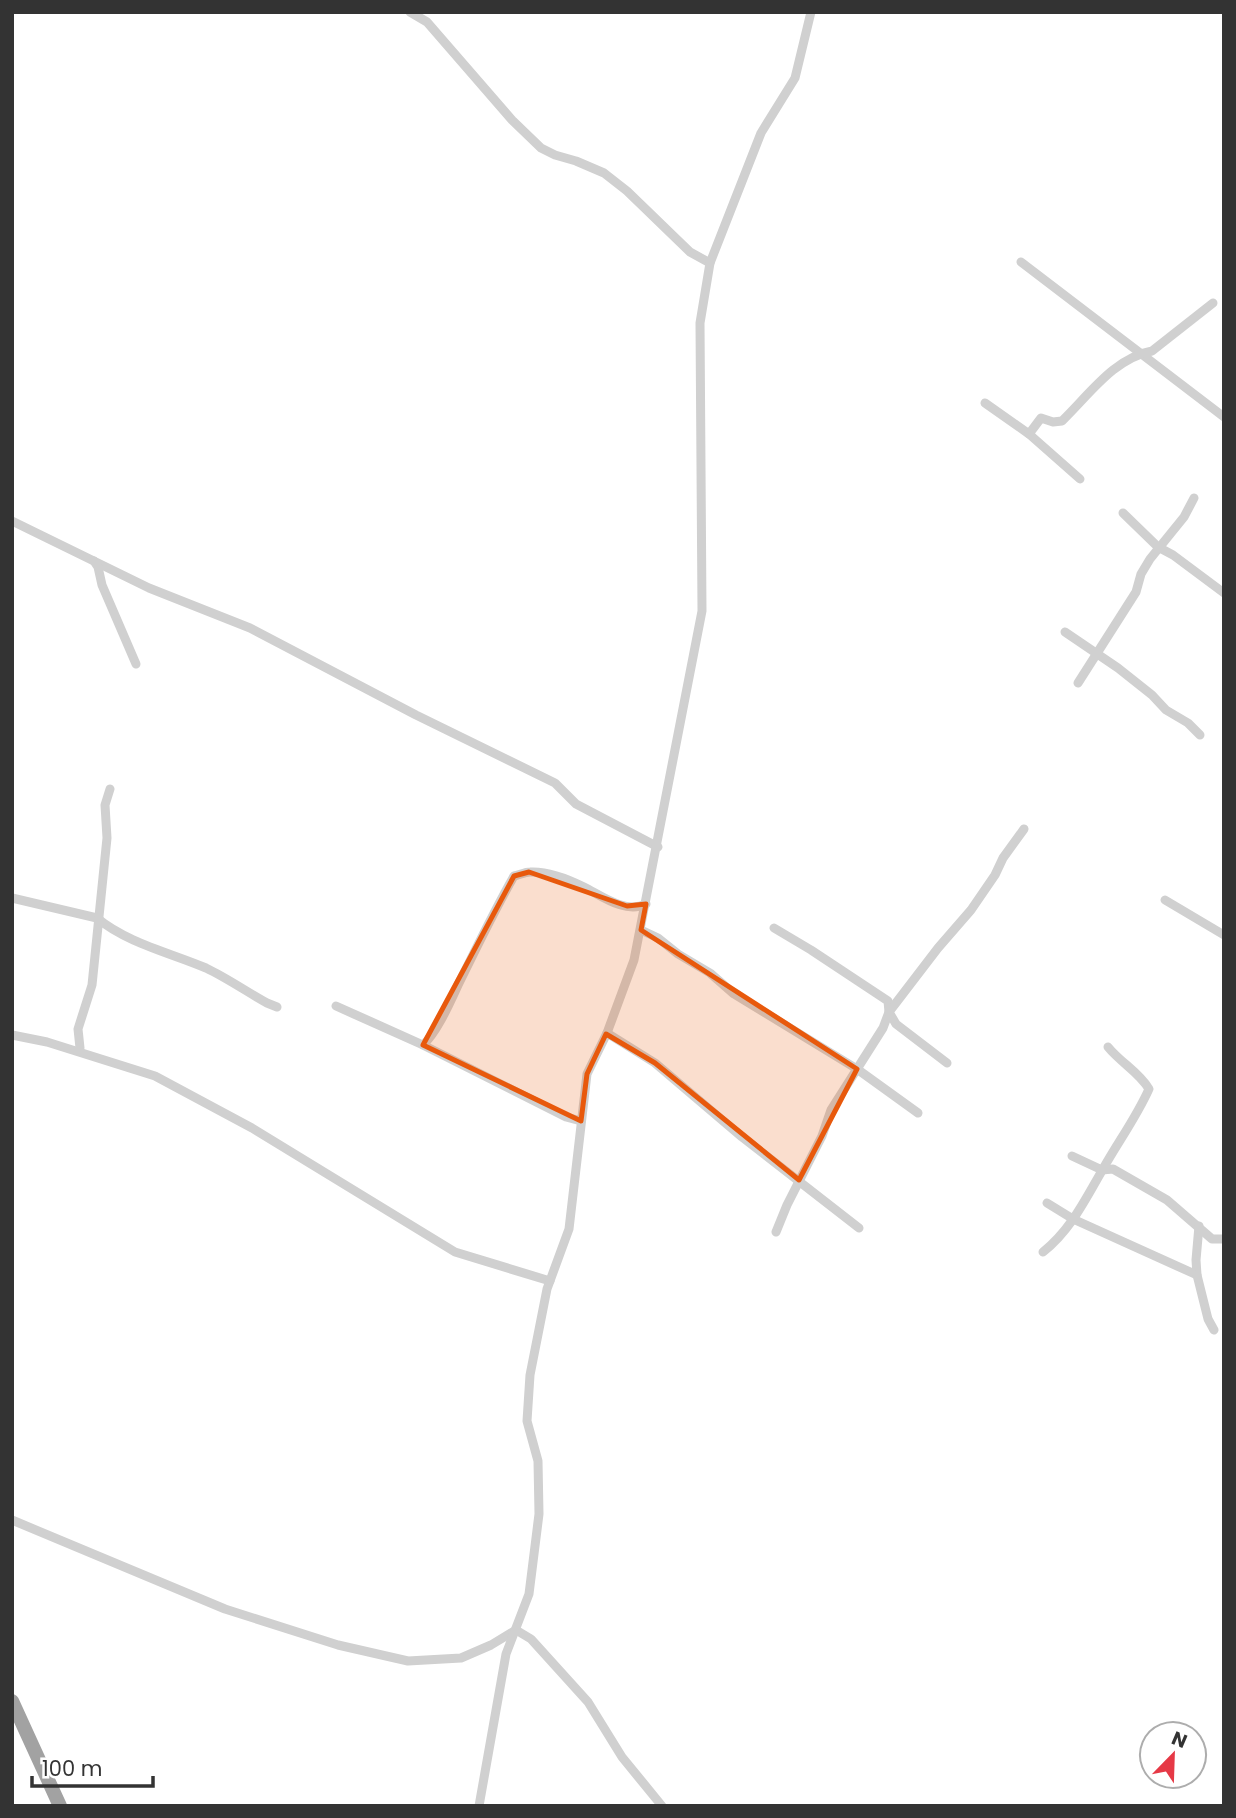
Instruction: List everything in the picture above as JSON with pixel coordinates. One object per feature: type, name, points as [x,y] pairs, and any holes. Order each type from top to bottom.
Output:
[{"type":"highway","points":[[12,1701],[60,1806]]},
{"type":"street","points":[[410,12],[427,22],[512,120],[541,148],[604,173],[627,191],[690,253],[710,263]]},
{"type":"street","points":[[479,1806],[506,1654],[529,1594],[539,1514],[538,1461],[527,1421],[530,1375],[550,1280],[569,1229],[587,1074],[607,1033],[634,960],[702,611],[700,323],[710,263],[761,133],[795,78],[811,12]]},
{"type":"street","points":[[1021,262],[1224,417]]},
{"type":"street","points":[[1029,434],[1041,418],[1054,422],[1062,421],[1120,364],[1140,353],[1152,351],[1213,303]]},
{"type":"street","points":[[985,404],[1029,434],[1080,479]]},
{"type":"street","points":[[1078,683],[1136,592],[1141,574],[1158,547],[1184,517],[1195,498]]},
{"type":"street","points":[[1123,513],[1158,547],[1224,593]]},
{"type":"street","points":[[12,521],[149,588],[250,628],[416,715],[555,783],[576,804],[658,847]]},
{"type":"street","points":[[94,561],[136,664]]},
{"type":"street","points":[[1065,632],[1118,668],[1166,710],[1188,723],[1200,735]]},
{"type":"street","points":[[79,1048],[78,1029],[92,985],[107,838],[105,805],[110,789]]},
{"type":"street","points":[[776,1232],[822,1136],[831,1110],[883,1028],[889,1012],[971,910],[1024,829]]},
{"type":"street","points":[[423,1045],[429,1040],[448,1006],[514,876],[529,872],[551,875],[584,887],[601,898],[626,906],[637,909],[646,904]]},
{"type":"street","points":[[12,898],[97,918],[140,942],[207,969],[277,1007]]},
{"type":"street","points":[[1165,900],[1224,935]]},
{"type":"street","points":[[774,928],[888,1001],[889,1012],[896,1024],[947,1063]]},
{"type":"street","points":[[640,930],[658,938],[678,954],[710,973],[734,994],[857,1069],[918,1113]]},
{"type":"street","points":[[336,1006],[423,1045],[566,1117],[581,1121]]},
{"type":"street","points":[[607,1033],[655,1063],[743,1137],[859,1228]]},
{"type":"street","points":[[12,1035],[47,1042],[155,1076],[253,1128],[455,1252],[550,1280]]},
{"type":"street","points":[[1043,1252],[1073,1219],[1095,1186],[1149,1089],[1141,1075],[1128,1068],[1108,1047]]},
{"type":"street","points":[[1072,1156],[1102,1170],[1113,1169],[1167,1200],[1212,1239],[1224,1239]]},
{"type":"street","points":[[1047,1203],[1073,1219],[1197,1275]]},
{"type":"street","points":[[1199,1226],[1195,1260],[1197,1275],[1208,1319],[1214,1330]]},
{"type":"street","points":[[12,1520],[225,1609],[338,1645],[408,1661],[461,1658],[516,1630]]},
{"type":"street","points":[[516,1630],[531,1639],[588,1702],[622,1757],[662,1806]]},
{"type":"highlighted area","points":[[529,872],[627,906],[646,904],[641,930],[857,1069],[799,1180],[655,1063],[606,1034],[587,1074],[581,1121],[423,1045],[514,876]]}]
